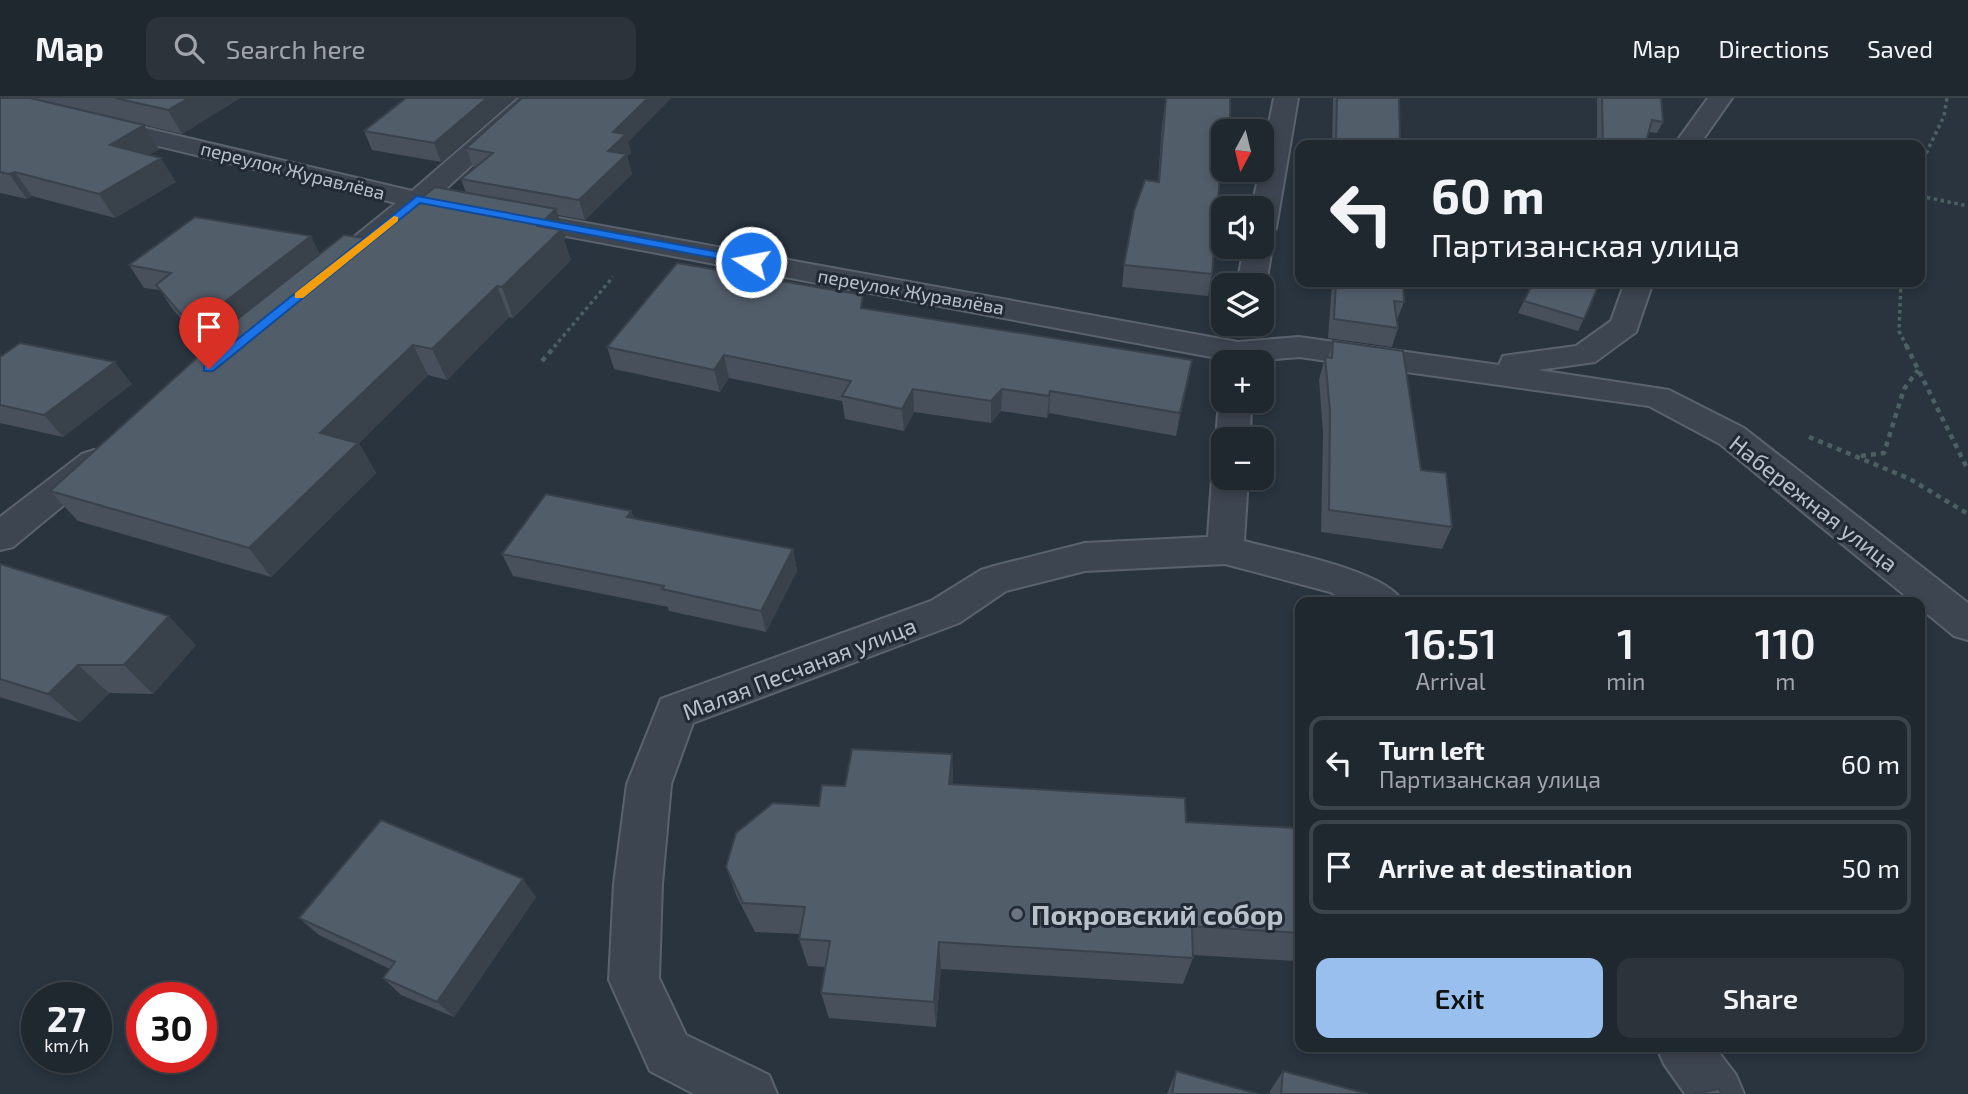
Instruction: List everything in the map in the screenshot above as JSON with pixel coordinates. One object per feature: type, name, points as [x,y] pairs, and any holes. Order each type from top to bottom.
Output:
[{"type":"street","points":[[310,286],[417,200],[533,98]]},
{"type":"street","points":[[1268,196],[1286,98]]},
{"type":"street","points":[[1690,140],[1720,98]]},
{"type":"street","name":"переулок Журавлёва","points":[[0,101],[417,200],[643,242],[1240,346],[1299,347],[1457,369]]},
{"type":"street","points":[[1457,369],[1584,355],[1625,325],[1637,287]]},
{"type":"street","name":"Набережная улица","points":[[1457,369],[1657,397],[1732,436],[1968,625]]},
{"type":"street","points":[[0,537],[118,442]]},
{"type":"street","points":[[1225,550],[1229,490]]},
{"type":"street","name":"Малая Песчаная улица","points":[[750,1094],[668,1053],[634,980],[638,884],[649,784],[676,711],[944,612],[994,580],[1085,557],[1225,550],[1341,580],[1374,597]]},
{"type":"street","points":[[1686,1052],[1717,1094]]},
{"type":"path","points":[[1925,156],[1944,116],[1946,98]]},
{"type":"path","points":[[1925,197],[1968,206]]},
{"type":"path","points":[[542,361],[643,242]]},
{"type":"path","points":[[1901,287],[1899,331],[1968,470]]},
{"type":"path","points":[[1860,456],[1884,453],[1904,388],[1918,370]]},
{"type":"building","points":[[0,98],[30,98],[144,125],[110,145],[161,158],[99,194],[15,172],[0,172]]},
{"type":"building","points":[[115,98],[189,98],[168,110]]},
{"type":"building","points":[[406,98],[487,98],[434,143],[364,131]]},
{"type":"building","points":[[522,98],[648,98],[613,132],[626,134],[608,151],[627,154],[579,200],[461,179],[493,153],[466,148]]},
{"type":"building","points":[[1166,98],[1230,98],[1230,119],[1211,119],[1211,182],[1219,182],[1218,196],[1211,196],[1211,259],[1213,259],[1211,274],[1124,265],[1134,211],[1145,180],[1159,182]]},
{"type":"building","points":[[1337,98],[1399,98],[1400,140],[1336,139]]},
{"type":"building","points":[[1602,98],[1661,98],[1663,122],[1652,120],[1646,140],[1603,140]]},
{"type":"building","points":[[435,187],[556,209],[538,226],[561,230],[502,287],[497,286],[432,349],[413,345],[320,433],[358,443],[249,548],[50,491],[210,346],[207,343],[344,235],[371,239]]},
{"type":"building","points":[[195,217],[311,236],[192,327],[156,285],[171,273],[129,265]]},
{"type":"building","points":[[677,263],[863,295],[861,308],[1192,360],[1180,413],[1050,391],[1049,396],[1002,389],[991,401],[913,389],[902,409],[842,396],[851,381],[724,355],[714,370],[607,347]]},
{"type":"building","points":[[1336,287],[1403,287],[1404,302],[1394,301],[1398,328],[1334,319]]},
{"type":"building","points":[[1531,287],[1598,287],[1584,319],[1524,301]]},
{"type":"building","points":[[1333,341],[1403,351],[1421,470],[1446,473],[1452,527],[1329,510],[1330,411],[1325,357],[1332,358]]},
{"type":"building","points":[[20,343],[115,362],[44,415],[0,405],[0,357]]},
{"type":"building","points":[[546,494],[631,511],[627,517],[793,549],[761,611],[662,589],[664,586],[502,554]]},
{"type":"building","points":[[0,564],[169,616],[124,665],[78,665],[48,694],[0,679]]},
{"type":"building","name":"Покровский собор","points":[[852,749],[952,754],[949,784],[1185,798],[1186,822],[1295,828],[1295,933],[1192,926],[1193,958],[939,942],[934,1002],[821,993],[830,941],[799,939],[805,907],[743,903],[726,867],[736,833],[773,803],[819,806],[822,785],[845,786]]},
{"type":"building","points":[[381,820],[523,879],[437,1002],[383,978],[395,962],[299,918]]},
{"type":"building","points":[[1176,1071],[1258,1094],[1172,1094]]},
{"type":"building","points":[[1283,1071],[1368,1094],[1281,1094]]},
{"type":"building","points":[[1719,1089],[1722,1094],[1694,1094]]},
{"type":"slow traffic","points":[[299,295],[394,219]]},
{"type":"place","name":"Покровский собор","points":[[1017,914]]},
{"type":"route","points":[[209,369],[417,200],[751,262]]}]
